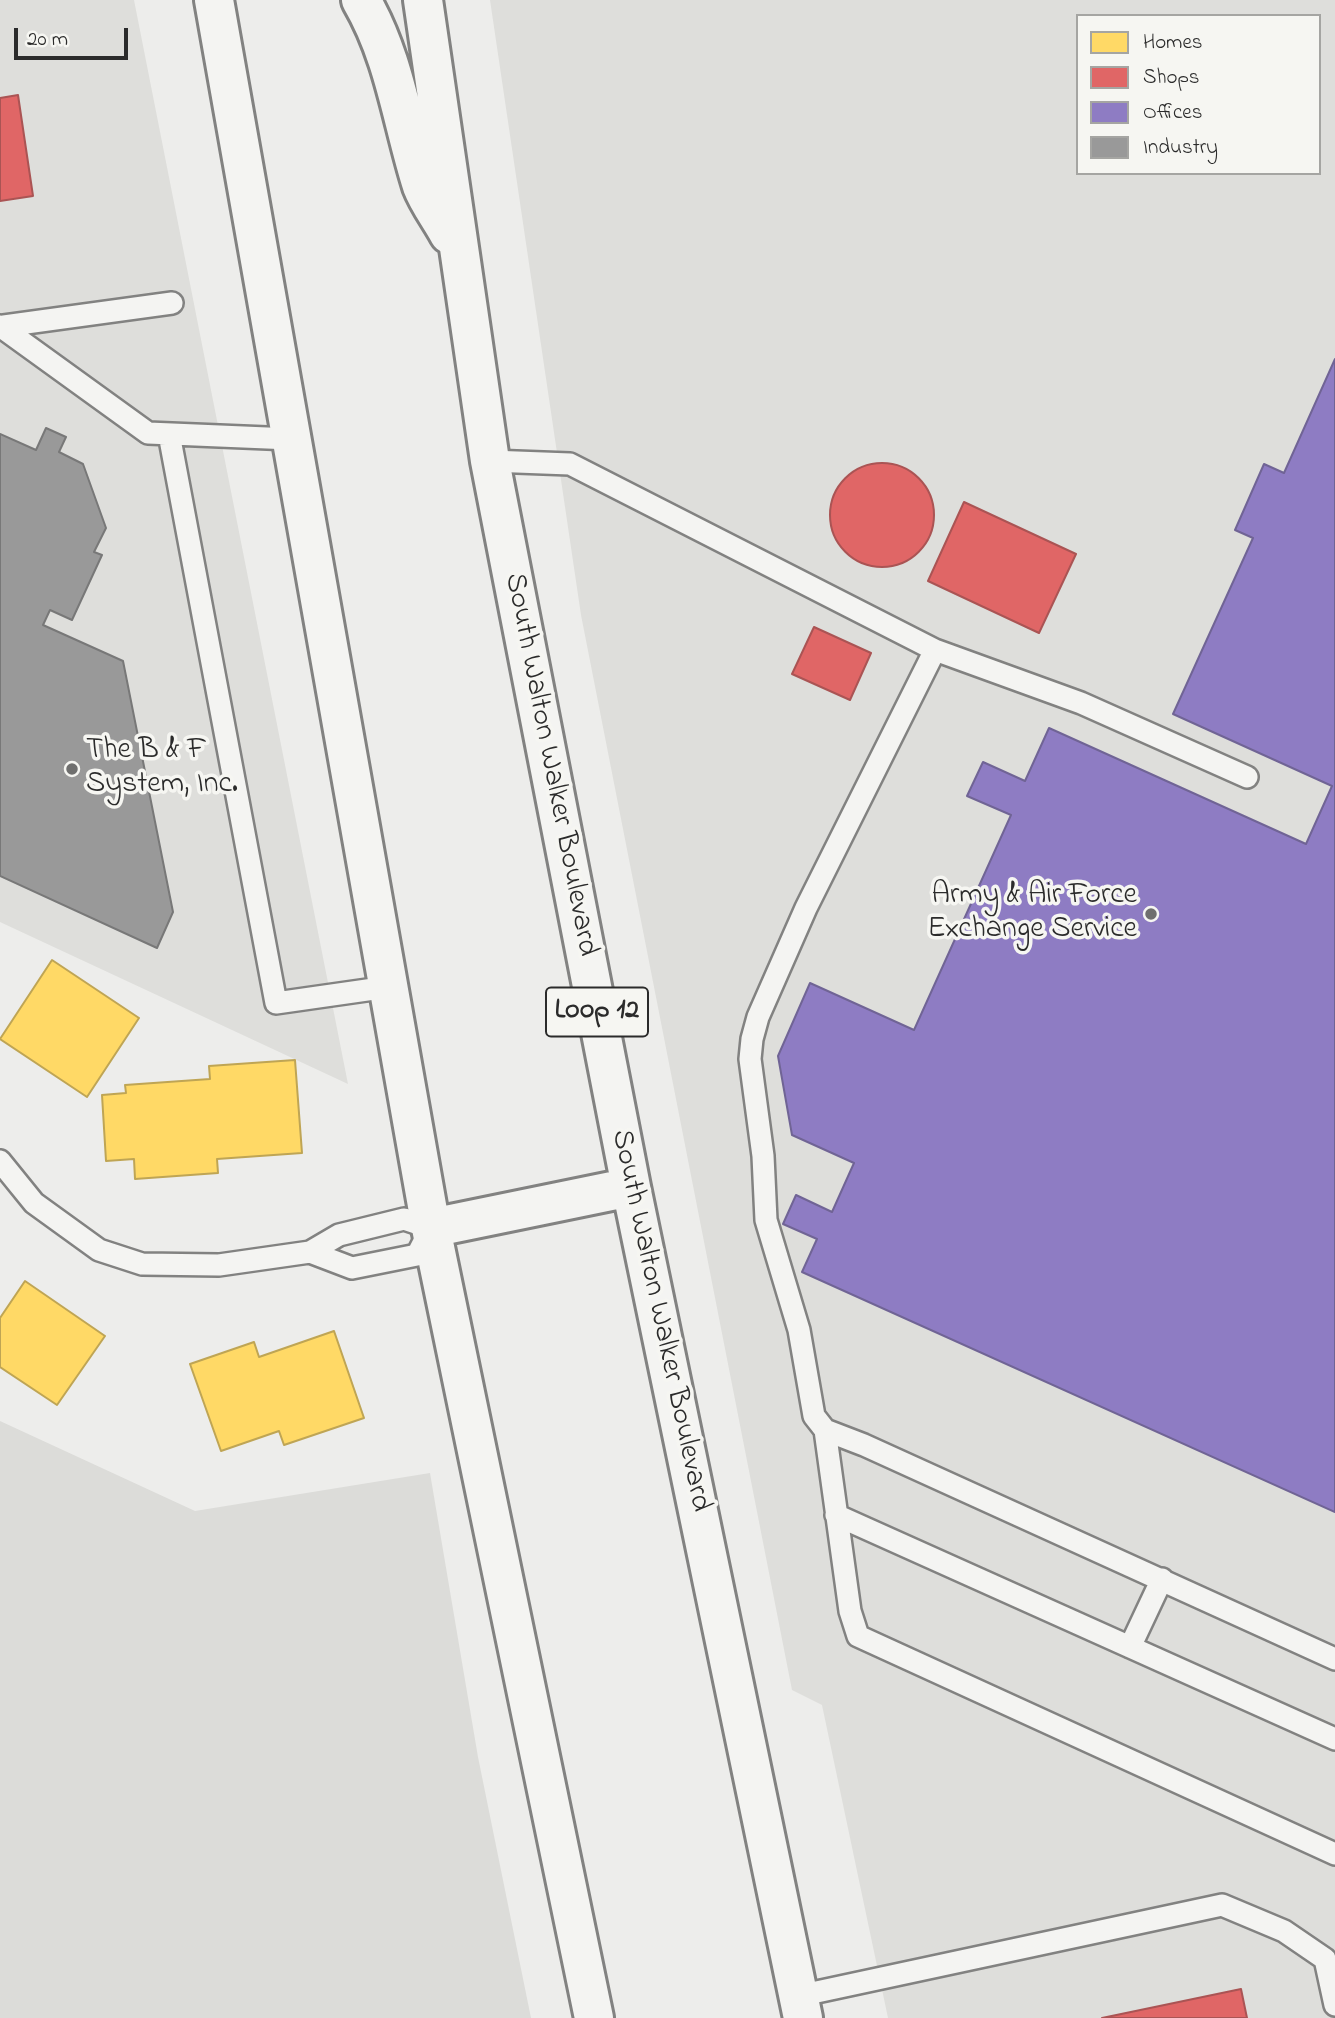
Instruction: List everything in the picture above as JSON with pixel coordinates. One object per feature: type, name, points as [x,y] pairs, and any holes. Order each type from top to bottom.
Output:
[{"type":"main road","points":[[214,0],[431,1228],[594,2018]]},
{"type":"main road","points":[[361,0],[379,33],[423,188],[459,250]]},
{"type":"main road","name":"South Walton Walker Boulevard","points":[[423,0],[490,461],[631,1186],[801,2007]]},
{"type":"main road","points":[[431,1228],[631,1186]]},
{"type":"lane","points":[[2,326],[172,303]]},
{"type":"lane","points":[[2,326],[148,433],[292,439]]},
{"type":"lane","points":[[169,434],[276,1003],[388,987]]},
{"type":"lane","points":[[490,461],[570,464],[935,650],[1081,703],[1247,777]]},
{"type":"lane","points":[[935,650],[806,908],[758,1017],[750,1059],[763,1156],[766,1220],[799,1330],[814,1416],[825,1430],[850,1611],[858,1636],[1335,1854]]},
{"type":"lane","points":[[0,1161],[34,1203],[99,1250],[142,1264],[219,1265],[310,1252],[339,1235],[404,1219],[431,1228],[417,1255],[352,1268],[310,1252]]},
{"type":"lane","points":[[825,1430],[864,1445],[1335,1659]]},
{"type":"lane","points":[[836,1515],[1335,1739]]},
{"type":"lane","points":[[1130,1647],[1162,1579]]},
{"type":"lane","points":[[801,2007],[1222,1905],[1284,1931],[1325,1959],[1335,2006]]},
{"type":"shaded area","points":[[0,0],[134,0],[348,1084],[0,922]]},
{"type":"shaded area","points":[[490,0],[1335,0],[1335,2018],[888,2018],[822,1705],[792,1690],[581,615]]},
{"type":"shaded area","points":[[0,1421],[195,1511],[430,1473],[478,1757],[531,2018],[0,2018]]},
{"type":"building: Homes","points":[[52,960],[139,1018],[87,1097],[0,1039]]},
{"type":"building: Homes","points":[[295,1060],[302,1153],[217,1159],[218,1173],[135,1179],[134,1159],[106,1161],[102,1095],[126,1093],[125,1085],[210,1079],[209,1066]]},
{"type":"building: Homes","points":[[25,1281],[105,1336],[57,1405],[0,1367],[0,1318]]},
{"type":"building: Homes","points":[[334,1331],[364,1418],[284,1445],[279,1431],[221,1451],[190,1364],[254,1342],[259,1357]]},
{"type":"building: Shops","points":[[18,95],[33,196],[0,201],[0,98]]},
{"type":"building: Shops","points":[[882,463],[902,467],[919,478],[930,495],[934,515],[930,535],[919,552],[902,563],[882,567],[862,563],[845,552],[834,535],[830,515],[834,495],[845,478],[862,467]]},
{"type":"building: Shops","points":[[964,502],[1076,554],[1039,633],[928,581]]},
{"type":"building: Shops","points":[[814,627],[871,653],[850,700],[792,674]]},
{"type":"building: Shops","points":[[1241,1989],[1247,2018],[1102,2018]]},
{"type":"building: Offices","name":"Army & Air Force Exchange Service","points":[[1335,359],[1335,1512],[802,1272],[817,1239],[783,1224],[796,1195],[832,1212],[854,1163],[792,1135],[778,1056],[810,983],[914,1030],[1011,815],[967,796],[983,762],[1025,781],[1049,728],[1306,844],[1332,786],[1173,714],[1253,538],[1235,530],[1264,464],[1284,473]]},
{"type":"building: Industry","name":"The B & F System, Inc.","points":[[46,428],[66,437],[59,452],[83,464],[106,528],[94,552],[102,555],[72,620],[50,610],[43,625],[123,661],[173,912],[157,948],[0,876],[0,434],[36,450]]},
{"type":"place","name":"The B & F System, Inc.","points":[[72,769]]},
{"type":"place","name":"Army & Air Force Exchange Service","points":[[1151,914]]}]
